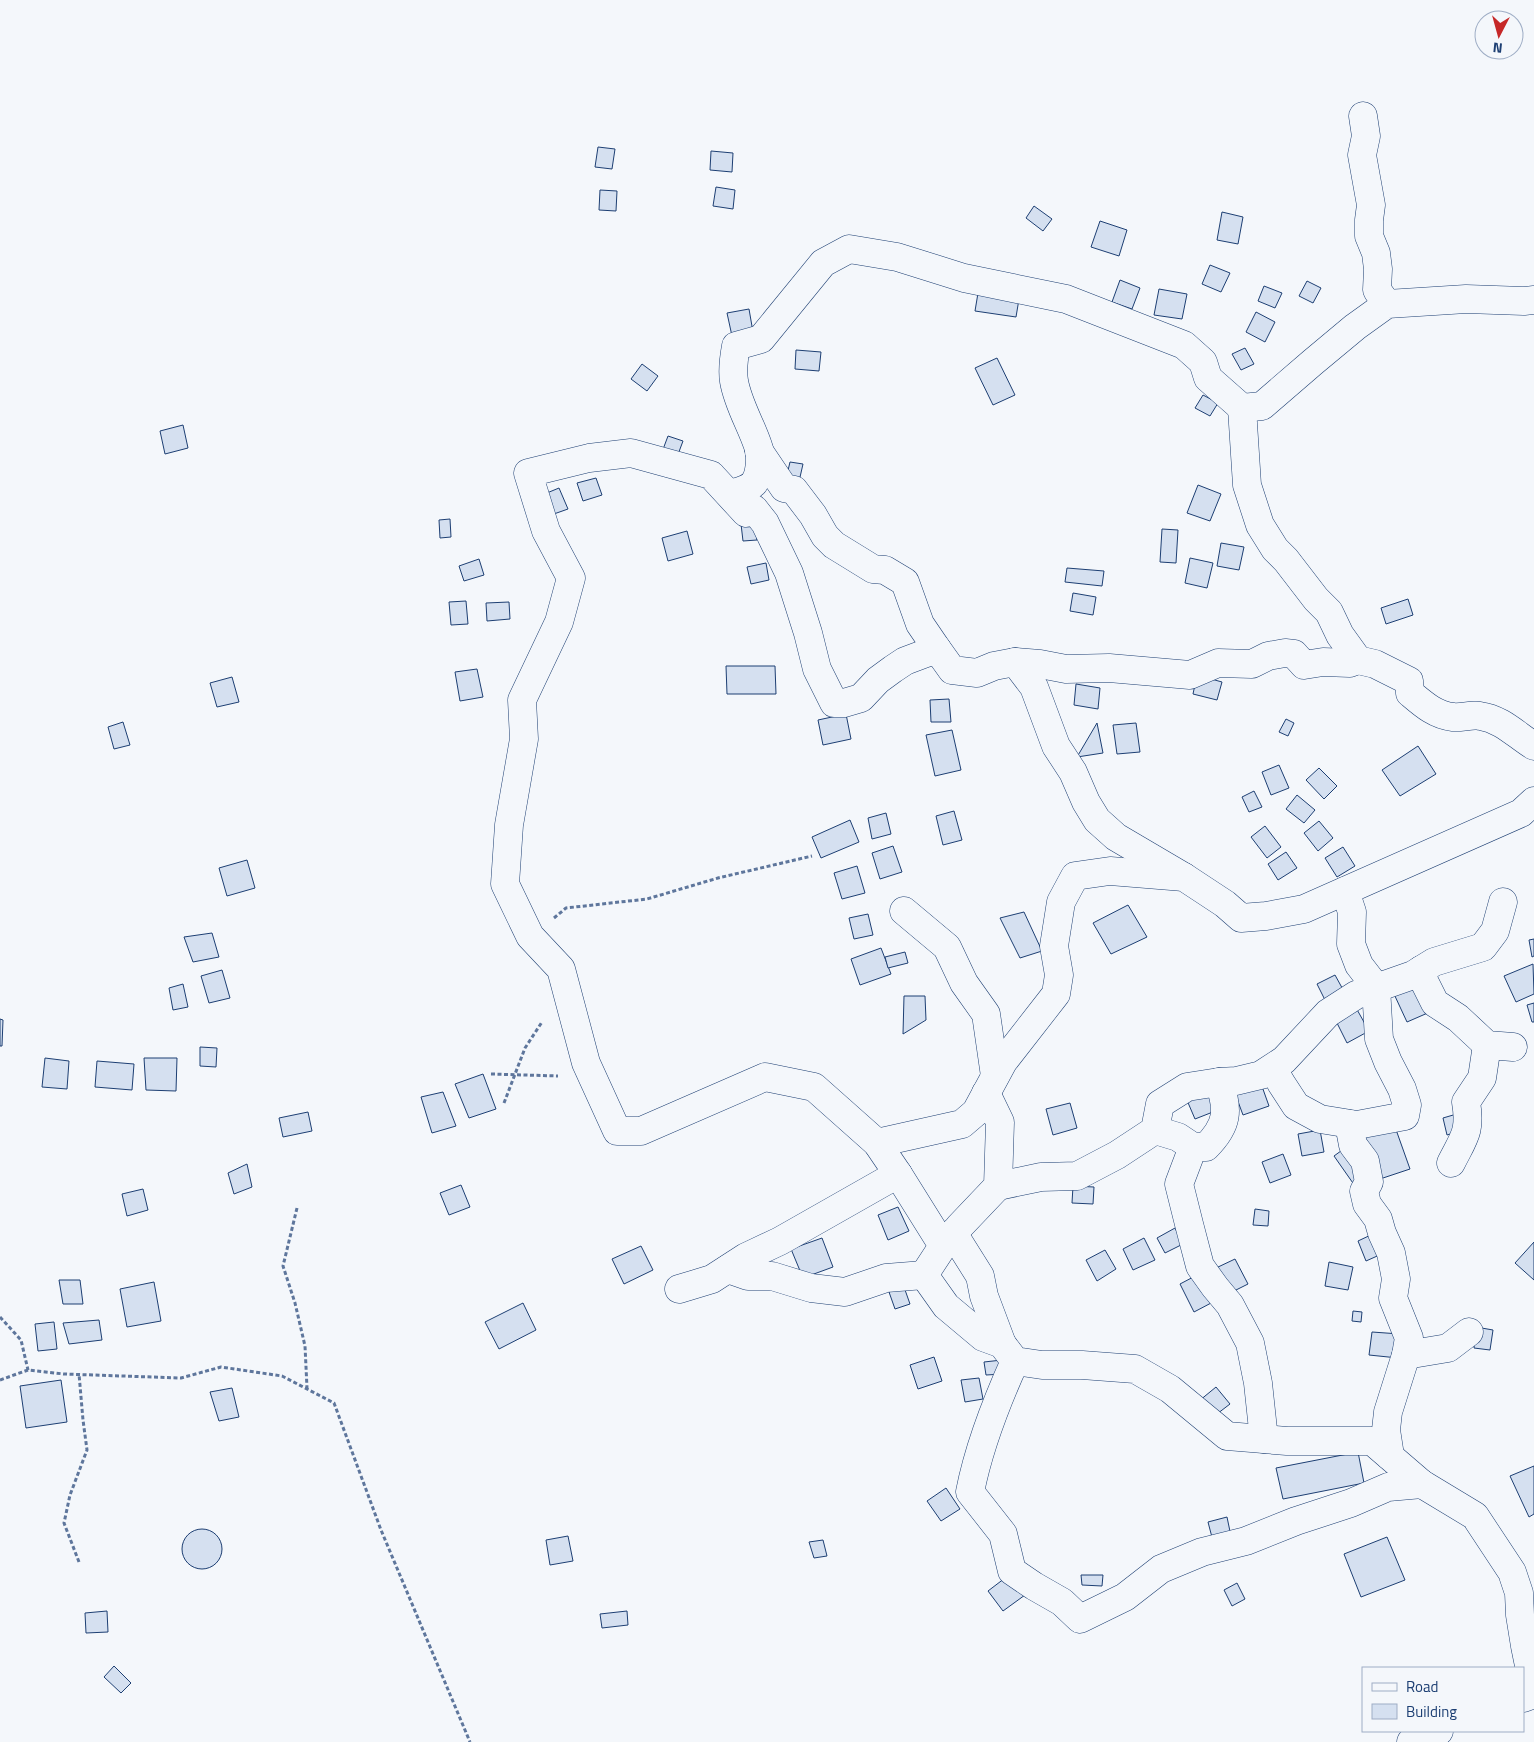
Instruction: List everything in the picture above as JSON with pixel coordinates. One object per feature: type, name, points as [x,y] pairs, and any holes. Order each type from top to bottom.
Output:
[{"type":"street","points":[[1363,116],[1366,136],[1362,155],[1371,205],[1369,236],[1376,253],[1378,269],[1377,290],[1387,304]]},
{"type":"street","points":[[1358,660],[1340,635],[1329,612],[1275,549],[1260,526],[1247,485],[1242,408],[1208,378],[1203,362],[1184,345],[1066,299],[964,278],[897,257],[848,249],[823,263],[761,340],[736,346],[733,380],[759,451],[784,488],[794,490],[813,515],[825,536],[834,545],[874,569],[885,570],[905,582],[920,624],[952,670],[977,673],[994,666],[1015,662],[1066,669],[1109,668],[1190,674],[1218,663],[1252,664],[1268,656],[1285,653],[1294,654],[1304,665],[1323,662],[1350,663],[1358,660],[1376,664],[1409,681],[1410,693],[1436,712],[1453,717],[1480,716],[1500,722],[1518,732],[1534,746]]},
{"type":"street","points":[[1242,408],[1262,406],[1355,327],[1387,304],[1466,299],[1534,300]]},
{"type":"street","points":[[730,494],[746,489],[755,482],[759,470],[759,451]]},
{"type":"street","points":[[937,649],[893,669],[878,680],[861,698],[844,703],[834,703],[817,669],[789,573],[765,523],[754,509],[746,513],[711,475],[631,453],[590,458],[528,472],[546,531],[571,578],[559,622],[522,700],[524,739],[509,825],[505,884],[530,936],[560,969],[586,1063],[617,1132],[641,1131],[765,1077],[814,1086],[877,1143],[948,1240],[980,1276],[984,1296],[1009,1352],[1001,1392],[976,1462],[970,1492],[1003,1534],[1012,1571],[1062,1602],[1080,1619],[1125,1597],[1162,1569],[1202,1552],[1246,1541],[1388,1487],[1422,1484]]},
{"type":"street","points":[[1015,662],[1034,687],[1056,746],[1073,772],[1086,802],[1097,820],[1116,837],[1184,877],[1225,904],[1241,918],[1266,916],[1304,909],[1521,812],[1534,801]]},
{"type":"street","points":[[877,1143],[962,1124],[976,1112],[1003,1062],[1056,994],[1060,975],[1054,946],[1062,902],[1075,876],[1110,871],[1184,877]]},
{"type":"street","points":[[1273,1068],[1296,1106],[1320,1120],[1357,1125],[1405,1116],[1407,1104],[1402,1089],[1379,1039],[1376,987],[1359,965],[1351,944],[1352,912],[1345,891]]},
{"type":"street","points":[[924,1275],[948,1240],[998,1186],[1041,1177],[1077,1176],[1117,1155],[1155,1130],[1160,1104],[1187,1086],[1236,1081],[1261,1075],[1284,1060],[1328,1013],[1356,995],[1413,975],[1434,962],[1483,946],[1495,932],[1502,902]]},
{"type":"street","points":[[904,912],[947,947],[964,983],[986,1014],[991,1084],[1000,1122],[998,1186]]},
{"type":"street","points":[[1421,970],[1424,981],[1435,1003],[1500,1046],[1466,1102],[1469,1117],[1468,1131],[1452,1162]]},
{"type":"street","points":[[1155,1130],[1178,1137],[1193,1147],[1206,1147],[1218,1135],[1224,1119],[1225,1100],[1219,1082]]},
{"type":"street","points":[[1348,1124],[1353,1145],[1365,1161],[1369,1182],[1364,1192],[1366,1204],[1378,1219],[1391,1253],[1396,1279],[1393,1298],[1409,1338],[1406,1355],[1388,1412],[1386,1430],[1390,1456]]},
{"type":"street","points":[[1193,1147],[1180,1184],[1189,1224],[1200,1266],[1230,1305],[1250,1343],[1258,1383],[1264,1439]]},
{"type":"street","points":[[679,1289],[712,1279],[746,1257],[780,1241],[898,1174]]},
{"type":"street","points":[[728,1269],[748,1276],[772,1276],[812,1288],[845,1292],[886,1278],[924,1275]]},
{"type":"street","points":[[924,1275],[946,1306],[982,1337],[1009,1352],[1042,1365],[1082,1365],[1135,1369],[1170,1389],[1227,1436],[1287,1441],[1372,1441],[1422,1484],[1475,1516],[1512,1572],[1520,1593],[1523,1638],[1534,1690]]},
{"type":"street","points":[[1406,1355],[1448,1348],[1469,1332]]},
{"type":"street","points":[[1411,1742],[1436,1732]]},
{"type":"path","points":[[530,936],[566,908],[647,898],[718,878],[812,856]]},
{"type":"path","points":[[504,1103],[525,1048],[546,1017]]},
{"type":"path","points":[[492,1074],[561,1076]]},
{"type":"path","points":[[297,1208],[283,1266],[305,1346],[307,1389]]},
{"type":"path","points":[[0,1317],[21,1340],[28,1370]]},
{"type":"path","points":[[0,1380],[28,1370],[181,1378],[221,1368],[282,1376],[334,1403],[380,1530],[470,1742]]},
{"type":"path","points":[[78,1562],[64,1523],[70,1495],[88,1450],[79,1374]]},
{"type":"building","points":[[598,147],[615,149],[612,169],[595,167]]},
{"type":"building","points":[[711,151],[733,153],[732,172],[710,170]]},
{"type":"building","points":[[716,187],[735,190],[733,209],[713,206]]},
{"type":"building","points":[[600,190],[617,191],[616,211],[599,210]]},
{"type":"building","points":[[1034,206],[1052,219],[1043,231],[1026,218]]},
{"type":"building","points":[[1222,212],[1243,217],[1238,244],[1217,240]]},
{"type":"building","points":[[1100,221],[1127,230],[1119,256],[1091,247]]},
{"type":"building","points":[[1210,265],[1230,273],[1221,292],[1202,284]]},
{"type":"building","points":[[1120,280],[1140,288],[1132,309],[1112,302]]},
{"type":"building","points":[[1307,281],[1321,288],[1313,303],[1299,296]]},
{"type":"building","points":[[1264,286],[1282,293],[1275,308],[1258,301]]},
{"type":"building","points":[[979,287],[1020,293],[1016,317],[975,311]]},
{"type":"building","points":[[1159,289],[1187,294],[1182,319],[1154,315]]},
{"type":"building","points":[[749,309],[753,332],[732,336],[727,313]]},
{"type":"building","points":[[1256,312],[1275,322],[1265,342],[1246,332]]},
{"type":"building","points":[[1245,348],[1254,364],[1241,370],[1232,354]]},
{"type":"building","points":[[796,350],[821,352],[819,371],[795,369]]},
{"type":"building","points":[[997,358],[1015,395],[993,405],[975,368]]},
{"type":"building","points":[[642,364],[658,376],[647,391],[631,379]]},
{"type":"building","points":[[1203,395],[1218,403],[1210,416],[1195,408]]},
{"type":"building","points":[[183,425],[188,448],[165,454],[160,431]]},
{"type":"building","points":[[668,436],[683,441],[677,457],[662,452]]},
{"type":"building","points":[[790,462],[803,464],[798,486],[785,483]]},
{"type":"building","points":[[596,478],[602,495],[583,501],[577,483]]},
{"type":"building","points":[[1198,485],[1221,494],[1210,521],[1187,513]]},
{"type":"building","points":[[559,488],[568,509],[551,515],[542,495]]},
{"type":"building","points":[[450,519],[451,537],[440,538],[439,520]]},
{"type":"building","points":[[754,523],[757,540],[743,541],[741,524]]},
{"type":"building","points":[[1162,529],[1178,530],[1176,563],[1160,562]]},
{"type":"building","points":[[687,531],[693,554],[668,561],[662,538]]},
{"type":"building","points":[[1221,543],[1244,547],[1239,570],[1217,566]]},
{"type":"building","points":[[1190,558],[1213,563],[1207,588],[1185,583]]},
{"type":"building","points":[[479,559],[484,575],[464,581],[459,566]]},
{"type":"building","points":[[766,563],[769,580],[751,584],[747,567]]},
{"type":"building","points":[[1067,568],[1104,571],[1102,586],[1065,582]]},
{"type":"building","points":[[1073,593],[1096,597],[1093,615],[1070,611]]},
{"type":"building","points":[[1408,599],[1413,615],[1386,624],[1381,608]]},
{"type":"building","points":[[466,601],[468,624],[451,625],[449,602]]},
{"type":"building","points":[[509,602],[510,619],[487,621],[486,603]]},
{"type":"building","points":[[726,666],[775,666],[776,694],[727,694]]},
{"type":"building","points":[[477,669],[483,697],[460,701],[455,672]]},
{"type":"building","points":[[1197,675],[1222,682],[1217,700],[1193,694]]},
{"type":"building","points":[[232,677],[239,702],[217,707],[210,683]]},
{"type":"building","points":[[1076,684],[1100,688],[1098,709],[1074,705]]},
{"type":"building","points":[[949,699],[951,722],[931,722],[930,700]]},
{"type":"building","points":[[846,714],[851,739],[823,745],[818,720]]},
{"type":"building","points":[[1286,719],[1294,723],[1288,736],[1279,732]]},
{"type":"building","points":[[123,722],[130,745],[114,749],[108,727]]},
{"type":"building","points":[[1097,723],[1103,753],[1077,757]]},
{"type":"building","points":[[1136,723],[1140,752],[1117,754],[1113,725]]},
{"type":"building","points":[[952,730],[961,770],[935,776],[926,735]]},
{"type":"building","points":[[1418,746],[1436,774],[1400,796],[1382,770]]},
{"type":"building","points":[[1279,765],[1289,788],[1271,795],[1262,772]]},
{"type":"building","points":[[1319,768],[1337,786],[1324,799],[1306,780]]},
{"type":"building","points":[[1254,791],[1262,807],[1249,812],[1242,797]]},
{"type":"building","points":[[1297,795],[1315,810],[1304,823],[1286,809]]},
{"type":"building","points":[[954,811],[962,840],[943,845],[936,816]]},
{"type":"building","points":[[886,813],[891,834],[872,839],[868,818]]},
{"type":"building","points":[[850,820],[859,842],[821,858],[812,837]]},
{"type":"building","points":[[1319,821],[1333,838],[1318,851],[1304,833]]},
{"type":"building","points":[[1265,826],[1281,847],[1267,858],[1251,837]]},
{"type":"building","points":[[893,846],[902,872],[880,879],[872,853]]},
{"type":"building","points":[[1343,847],[1355,866],[1337,877],[1325,858]]},
{"type":"building","points":[[1286,852],[1297,868],[1278,880],[1268,864]]},
{"type":"building","points":[[247,860],[255,888],[227,896],[219,868]]},
{"type":"building","points":[[857,866],[865,893],[842,899],[834,873]]},
{"type":"building","points":[[1128,905],[1147,937],[1111,954],[1093,923]]},
{"type":"building","points":[[1024,912],[1042,951],[1020,958],[1000,918]]},
{"type":"building","points":[[868,914],[873,935],[854,939],[849,918]]},
{"type":"building","points":[[212,933],[219,957],[193,962],[184,937]]},
{"type":"building","points":[[1534,939],[1534,956],[1532,957],[1529,940]]},
{"type":"building","points":[[881,948],[891,974],[860,985],[851,959]]},
{"type":"building","points":[[905,952],[908,963],[888,968],[885,957]]},
{"type":"building","points":[[1533,964],[1534,994],[1516,1002],[1504,976]]},
{"type":"building","points":[[222,970],[230,998],[209,1003],[201,976]]},
{"type":"building","points":[[1335,975],[1346,995],[1327,1004],[1317,984]]},
{"type":"building","points":[[183,984],[188,1007],[173,1010],[169,988]]},
{"type":"building","points":[[1418,985],[1430,1012],[1407,1022],[1394,994]]},
{"type":"building","points":[[904,996],[925,996],[926,1020],[903,1034]]},
{"type":"building","points":[[1534,1003],[1534,1022],[1532,1022],[1527,1005]]},
{"type":"building","points":[[1355,1006],[1369,1031],[1347,1043],[1334,1017]]},
{"type":"building","points":[[0,1019],[3,1020],[2,1046],[0,1046]]},
{"type":"building","points":[[200,1047],[217,1048],[216,1067],[200,1066]]},
{"type":"building","points":[[45,1058],[69,1061],[67,1089],[42,1087]]},
{"type":"building","points":[[144,1058],[177,1058],[176,1091],[146,1090]]},
{"type":"building","points":[[97,1061],[134,1064],[132,1090],[95,1087]]},
{"type":"building","points":[[483,1074],[496,1109],[469,1118],[455,1084]]},
{"type":"building","points":[[1259,1078],[1269,1106],[1243,1115],[1233,1088]]},
{"type":"building","points":[[1210,1089],[1218,1110],[1195,1119],[1186,1098]]},
{"type":"building","points":[[443,1092],[456,1126],[432,1133],[421,1097]]},
{"type":"building","points":[[1070,1103],[1077,1128],[1053,1135],[1046,1109]]},
{"type":"building","points":[[308,1112],[312,1131],[283,1137],[279,1118]]},
{"type":"building","points":[[1460,1113],[1464,1130],[1447,1135],[1443,1118]]},
{"type":"building","points":[[1394,1124],[1410,1169],[1380,1179],[1364,1134]]},
{"type":"building","points":[[1320,1130],[1324,1152],[1302,1156],[1298,1134]]},
{"type":"building","points":[[1345,1148],[1366,1179],[1355,1186],[1334,1156]]},
{"type":"building","points":[[1283,1154],[1291,1175],[1270,1183],[1262,1162]]},
{"type":"building","points":[[247,1164],[252,1187],[234,1194],[228,1173]]},
{"type":"building","points":[[461,1185],[470,1207],[449,1215],[440,1193]]},
{"type":"building","points":[[1073,1186],[1094,1187],[1093,1204],[1072,1203]]},
{"type":"building","points":[[143,1189],[148,1210],[127,1216],[122,1194]]},
{"type":"building","points":[[898,1207],[909,1231],[888,1240],[878,1215]]},
{"type":"building","points":[[1255,1209],[1269,1211],[1268,1226],[1253,1225]]},
{"type":"building","points":[[1175,1228],[1183,1244],[1165,1253],[1157,1238]]},
{"type":"building","points":[[1375,1233],[1384,1253],[1366,1261],[1358,1241]]},
{"type":"building","points":[[822,1238],[833,1267],[803,1278],[791,1249]]},
{"type":"building","points":[[1144,1238],[1155,1260],[1133,1270],[1123,1249]]},
{"type":"building","points":[[1534,1242],[1534,1280],[1515,1263]]},
{"type":"building","points":[[641,1246],[653,1270],[624,1284],[612,1259]]},
{"type":"building","points":[[1105,1250],[1116,1269],[1097,1281],[1086,1260]]},
{"type":"building","points":[[1235,1259],[1248,1284],[1228,1294],[1216,1268]]},
{"type":"building","points":[[1329,1262],[1353,1267],[1348,1290],[1325,1286]]},
{"type":"building","points":[[1199,1274],[1213,1302],[1194,1312],[1180,1284]]},
{"type":"building","points":[[59,1280],[80,1280],[83,1304],[63,1304]]},
{"type":"building","points":[[154,1282],[161,1321],[127,1327],[120,1289]]},
{"type":"building","points":[[904,1287],[910,1304],[895,1309],[889,1292]]},
{"type":"building","points":[[523,1303],[536,1330],[499,1349],[485,1322]]},
{"type":"building","points":[[1353,1311],[1362,1312],[1361,1322],[1352,1321]]},
{"type":"building","points":[[99,1320],[102,1340],[69,1344],[63,1323]]},
{"type":"building","points":[[54,1322],[57,1349],[38,1351],[35,1324]]},
{"type":"building","points":[[1476,1327],[1493,1330],[1490,1350],[1474,1348]]},
{"type":"building","points":[[1372,1332],[1400,1334],[1398,1358],[1369,1355]]},
{"type":"building","points":[[934,1357],[942,1381],[918,1389],[910,1365]]},
{"type":"building","points":[[1002,1360],[1003,1374],[986,1375],[984,1362]]},
{"type":"building","points":[[979,1378],[983,1399],[965,1402],[961,1380]]},
{"type":"building","points":[[61,1380],[67,1422],[26,1428],[20,1386]]},
{"type":"building","points":[[1216,1387],[1230,1404],[1213,1417],[1199,1401]]},
{"type":"building","points":[[232,1388],[239,1417],[219,1421],[210,1392]]},
{"type":"building","points":[[1358,1452],[1364,1483],[1283,1499],[1276,1468]]},
{"type":"building","points":[[1534,1466],[1534,1514],[1529,1517],[1510,1476]]},
{"type":"building","points":[[946,1488],[960,1509],[941,1521],[927,1501]]},
{"type":"building","points":[[1227,1517],[1232,1541],[1214,1545],[1208,1522]]},
{"type":"building","points":[[198,1529],[206,1529],[213,1532],[219,1538],[222,1549],[219,1560],[213,1566],[206,1569],[198,1569],[191,1566],[185,1560],[182,1553],[182,1545],[185,1538],[191,1532]]},
{"type":"building","points":[[568,1536],[573,1561],[550,1565],[546,1540]]},
{"type":"building","points":[[1387,1537],[1405,1580],[1361,1597],[1344,1554]]},
{"type":"building","points":[[823,1540],[827,1556],[814,1558],[809,1542]]},
{"type":"building","points":[[1009,1575],[1025,1595],[1003,1611],[988,1591]]},
{"type":"building","points":[[1081,1575],[1103,1575],[1102,1586],[1082,1585]]},
{"type":"building","points":[[1237,1583],[1245,1599],[1232,1606],[1224,1590]]},
{"type":"building","points":[[107,1611],[108,1632],[86,1633],[85,1613]]},
{"type":"building","points":[[627,1611],[628,1625],[602,1628],[600,1614]]},
{"type":"building","points":[[114,1666],[131,1683],[121,1693],[104,1677]]}]
